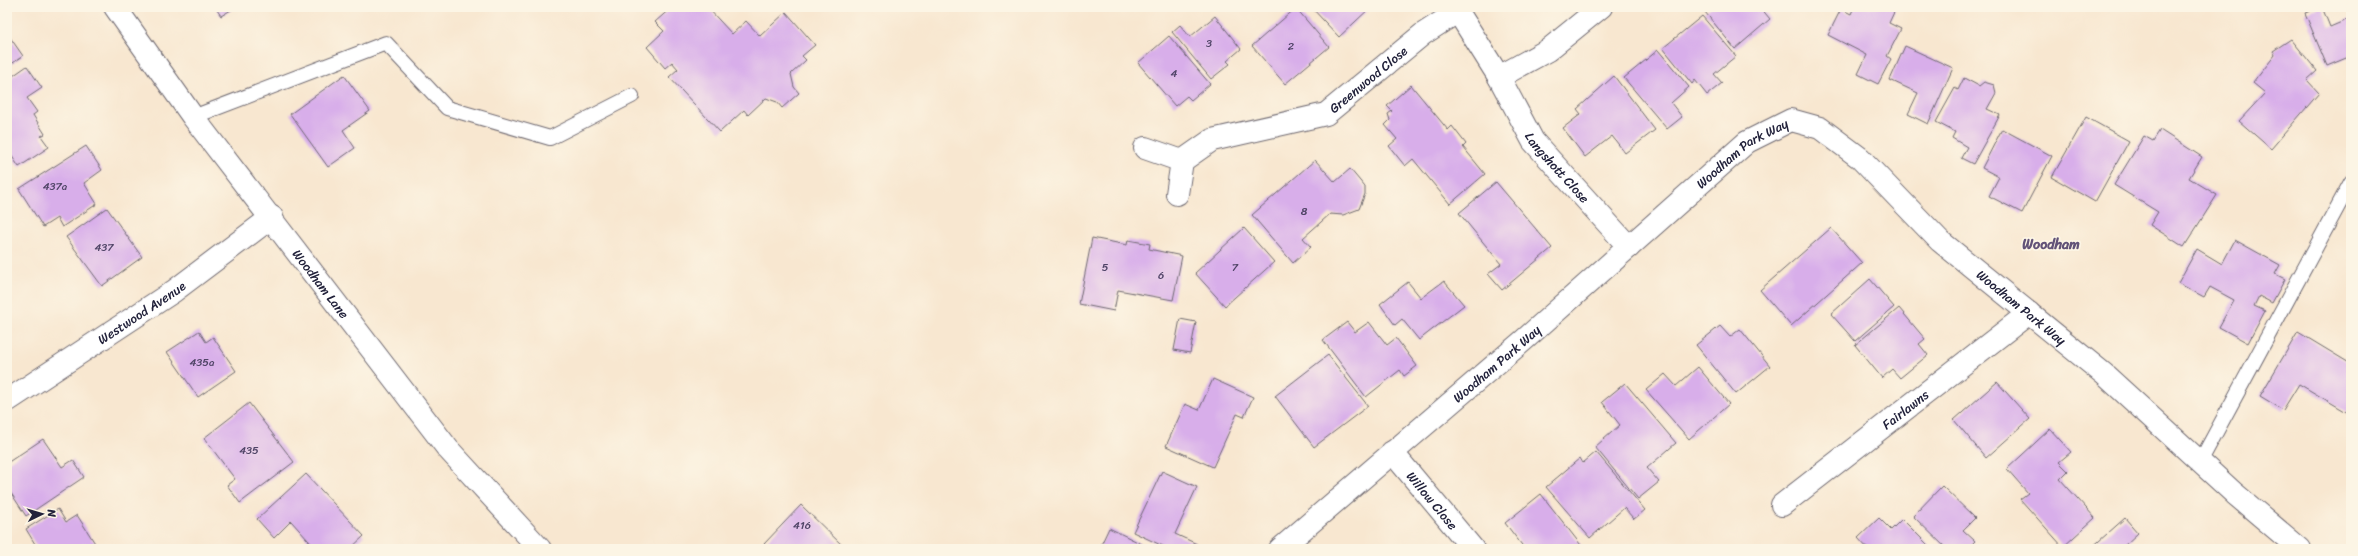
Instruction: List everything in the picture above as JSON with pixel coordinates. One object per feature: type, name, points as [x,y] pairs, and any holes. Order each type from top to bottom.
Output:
[{"type":"street","name":"Woodham Lane","points":[[115,7],[193,117],[272,216],[448,449],[540,549]]},
{"type":"street","points":[[1499,77],[1548,50],[1600,7]]},
{"type":"street","name":"Langshott Close","points":[[1456,9],[1499,77],[1533,141],[1629,248]]},
{"type":"street","name":"Greenwood Close","points":[[1182,161],[1212,140],[1326,114],[1423,34],[1456,9]]},
{"type":"street","name":"Woodham Park Way","points":[[1280,549],[1629,248],[1747,142],[1791,120],[1820,128],[1860,158],[1940,241],[2104,374],[2200,462],[2300,549]]},
{"type":"street","points":[[1146,148],[1182,161],[1177,194]]},
{"type":"street","name":"Westwood Avenue","points":[[7,400],[174,290],[272,216]]},
{"type":"street","name":"Fairlawns","points":[[1782,505],[2029,314]]},
{"type":"street","name":"Willow Close","points":[[1392,452],[1473,549]]},
{"type":"lane","points":[[193,117],[386,43],[446,108],[550,138],[632,96]]},
{"type":"lane","points":[[2200,462],[2351,182]]},
{"type":"building","points":[[215,7],[236,7],[221,16]]},
{"type":"building","points":[[672,7],[707,7],[732,34],[746,21],[760,36],[786,12],[815,45],[802,56],[806,60],[791,74],[794,87],[799,93],[782,108],[777,102],[766,98],[748,115],[744,110],[720,132],[669,77],[678,69],[672,62],[665,68],[647,47],[664,31],[655,22]]},
{"type":"building","points":[[1311,7],[1371,7],[1339,37]]},
{"type":"building","points":[[1711,7],[1760,7],[1770,19],[1735,49],[1705,12]]},
{"type":"building","points":[[1854,7],[1894,7],[1895,10],[1889,23],[1901,29],[1887,56],[1891,59],[1878,84],[1858,74],[1867,55],[1828,35],[1841,9],[1851,14]]},
{"type":"building","points":[[2322,7],[2330,27],[2351,18],[2351,56],[2327,66],[2305,13]]},
{"type":"building","points":[[1296,8],[1329,47],[1285,84],[1252,46]]},
{"type":"building","points":[[1215,16],[1241,49],[1227,61],[1230,64],[1211,79],[1172,32],[1180,25],[1190,37]]},
{"type":"building","points":[[1702,16],[1736,56],[1714,74],[1722,83],[1707,95],[1695,80],[1692,84],[1663,48]]},
{"type":"building","points":[[7,33],[23,56],[7,67]]},
{"type":"building","points":[[1169,36],[1210,84],[1191,100],[1187,96],[1175,106],[1138,63]]},
{"type":"building","points":[[2291,39],[2317,71],[2307,80],[2319,93],[2271,149],[2239,121],[2265,93],[2253,83],[2275,55],[2273,51]]},
{"type":"building","points":[[1905,46],[1953,68],[1928,124],[1908,114],[1918,93],[1890,80]]},
{"type":"building","points":[[1658,50],[1689,87],[1671,103],[1682,117],[1667,129],[1624,78]]},
{"type":"building","points":[[27,66],[42,88],[27,98],[37,112],[33,115],[45,134],[41,136],[49,147],[19,167],[7,149],[7,80]]},
{"type":"building","points":[[344,75],[370,111],[343,130],[355,148],[328,167],[290,114]]},
{"type":"building","points":[[1614,76],[1655,130],[1625,153],[1612,136],[1585,157],[1563,128],[1581,114],[1577,109]]},
{"type":"building","points":[[1964,78],[1979,86],[1984,82],[1994,85],[1996,93],[1987,109],[2000,115],[1973,164],[1961,158],[1967,147],[1952,138],[1955,132],[1936,122],[1955,88],[1958,90]]},
{"type":"building","points":[[1411,85],[1448,130],[1452,126],[1466,144],[1463,147],[1485,174],[1450,204],[1413,159],[1405,166],[1389,146],[1397,139],[1385,125],[1390,120],[1388,114],[1392,111],[1387,106]]},
{"type":"building","points":[[2086,117],[2129,141],[2095,202],[2052,177]]},
{"type":"building","points":[[2002,129],[2052,156],[2022,213],[1989,196],[1999,177],[1982,168]]},
{"type":"building","points":[[2160,130],[2202,157],[2189,178],[2217,195],[2184,247],[2150,225],[2158,212],[2114,185],[2144,136],[2153,141]]},
{"type":"building","points":[[86,146],[102,170],[84,183],[97,204],[62,227],[57,218],[43,227],[19,189]]},
{"type":"building","points":[[1315,160],[1335,182],[1350,169],[1365,187],[1365,194],[1359,209],[1343,215],[1330,214],[1303,238],[1311,247],[1293,263],[1252,215]]},
{"type":"building","points":[[1496,182],[1552,248],[1502,290],[1488,274],[1501,264],[1459,213]]},
{"type":"building","points":[[107,208],[142,257],[102,286],[66,237]]},
{"type":"building","points":[[1244,228],[1274,262],[1225,306],[1195,273]]},
{"type":"building","points":[[1831,228],[1862,263],[1791,326],[1760,290]]},
{"type":"building","points":[[1092,238],[1127,245],[1128,240],[1150,244],[1149,249],[1182,256],[1173,300],[1118,290],[1114,311],[1079,304]]},
{"type":"building","points":[[2235,240],[2280,265],[2275,274],[2285,279],[2272,303],[2259,296],[2254,306],[2265,311],[2248,343],[2219,327],[2234,300],[2210,287],[2204,297],[2178,283],[2197,249],[2222,264]]},
{"type":"building","points":[[1870,279],[1894,307],[1855,341],[1831,314]]},
{"type":"building","points":[[1444,281],[1464,305],[1419,340],[1402,319],[1395,325],[1380,304],[1408,282],[1421,298]]},
{"type":"building","points":[[1899,308],[1925,339],[1919,344],[1928,355],[1900,378],[1892,369],[1882,378],[1855,345]]},
{"type":"building","points":[[1180,319],[1196,322],[1190,353],[1174,350]]},
{"type":"building","points":[[1347,322],[1355,332],[1369,322],[1387,345],[1396,338],[1417,366],[1404,376],[1400,370],[1366,397],[1323,340]]},
{"type":"building","points":[[1720,326],[1730,337],[1740,329],[1770,366],[1736,394],[1696,345]]},
{"type":"building","points":[[199,331],[206,342],[213,337],[236,371],[198,397],[167,352]]},
{"type":"building","points":[[2298,332],[2351,364],[2350,414],[2299,384],[2283,410],[2260,396]]},
{"type":"building","points":[[1328,355],[1368,406],[1314,447],[1275,396]]},
{"type":"building","points":[[1698,367],[1729,404],[1689,439],[1646,390],[1665,374],[1676,386]]},
{"type":"building","points":[[1213,379],[1253,397],[1244,417],[1237,414],[1213,467],[1166,446],[1185,404],[1199,410]]},
{"type":"building","points":[[1997,382],[2030,419],[1986,458],[1954,420]]},
{"type":"building","points":[[1625,383],[1676,443],[1647,468],[1659,482],[1638,499],[1595,447],[1620,425],[1602,402]]},
{"type":"building","points":[[249,403],[294,462],[240,503],[227,485],[235,479],[204,438]]},
{"type":"building","points":[[2050,429],[2071,452],[2059,462],[2068,471],[2060,479],[2095,518],[2063,547],[2020,499],[2028,493],[2007,469]]},
{"type":"building","points":[[43,439],[62,467],[73,460],[84,477],[26,516],[7,487],[7,463]]},
{"type":"building","points":[[1596,452],[1645,510],[1634,519],[1624,508],[1590,538],[1546,487],[1580,458],[1583,463]]},
{"type":"building","points":[[1162,471],[1197,487],[1175,534],[1197,544],[1195,549],[1163,549],[1165,547],[1133,532]]},
{"type":"building","points":[[306,474],[364,536],[350,549],[316,549],[291,521],[274,538],[257,519]]},
{"type":"building","points":[[1942,486],[1975,518],[1963,530],[1975,541],[1967,549],[1947,549],[1913,516]]},
{"type":"building","points":[[1541,494],[1584,549],[1525,549],[1505,523]]},
{"type":"building","points":[[801,505],[846,549],[769,549],[764,544]]},
{"type":"building","points":[[58,509],[66,522],[77,515],[98,548],[38,549],[26,529]]},
{"type":"building","points":[[1879,518],[1891,530],[1902,519],[1932,549],[1868,549],[1858,538]]},
{"type":"building","points":[[2125,518],[2138,533],[2125,545],[2128,549],[2090,549]]},
{"type":"building","points":[[1109,528],[1152,549],[1099,549]]},
{"type":"district","name":"Woodham","points":[[2051,244]]}]
